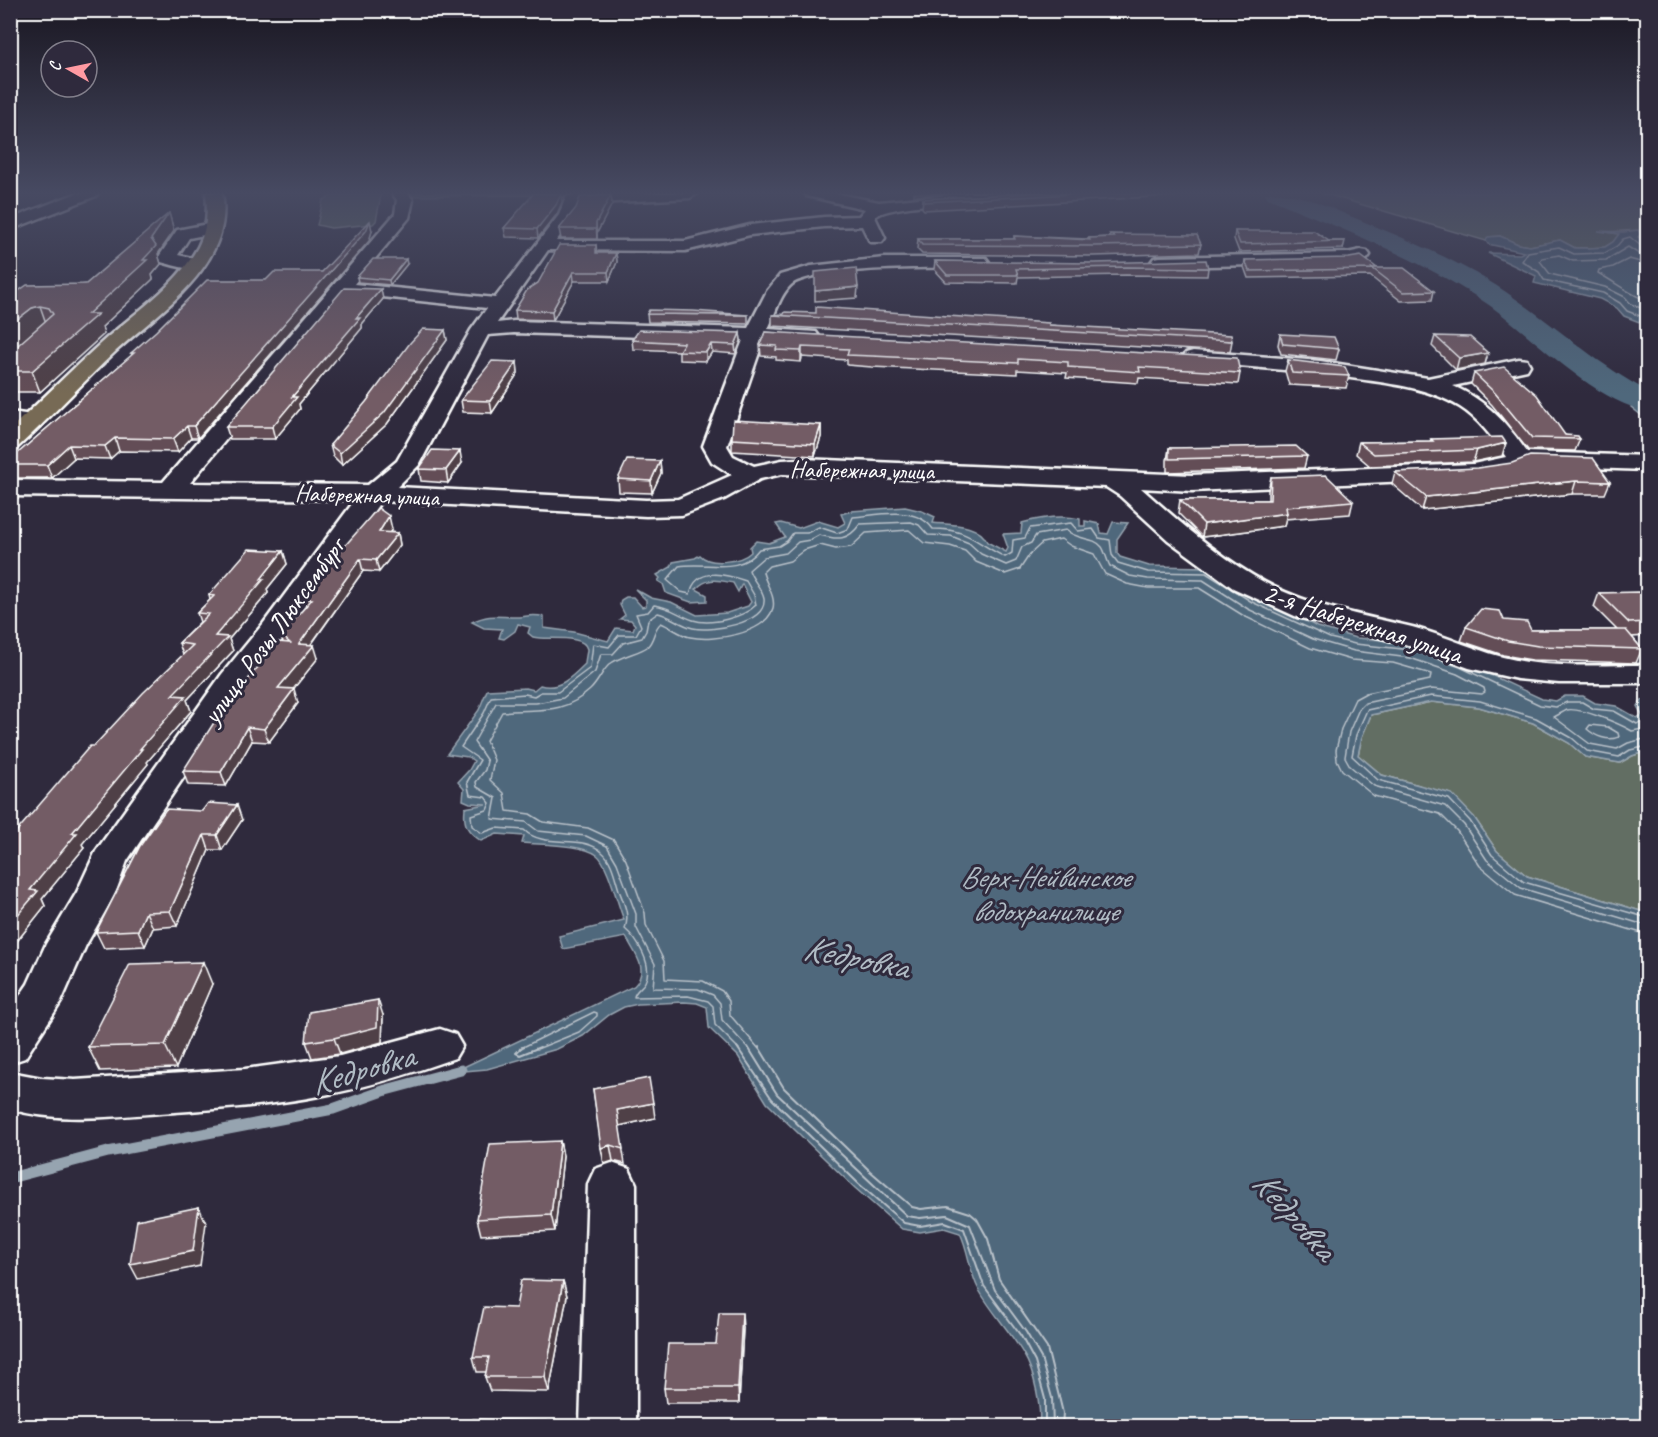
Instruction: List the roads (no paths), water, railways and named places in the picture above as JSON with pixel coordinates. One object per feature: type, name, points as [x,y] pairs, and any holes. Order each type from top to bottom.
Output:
[{"type":"main road","points":[[10,442],[21,420],[185,279],[198,260]]},
{"type":"street","points":[[177,260],[195,264]]},
{"type":"street","points":[[171,489],[365,260]]},
{"type":"street","name":"улица Розы Люксембург","points":[[10,1046],[46,991],[66,944],[96,894],[109,860],[130,828],[234,681],[374,493],[407,465],[481,330],[532,260]]},
{"type":"street","points":[[1139,262],[1240,260]]},
{"type":"street","points":[[752,474],[723,460],[717,454],[715,446],[756,333],[776,291],[787,279],[811,272],[884,263],[998,262]]},
{"type":"street","points":[[340,290],[372,290],[501,304]]},
{"type":"street","points":[[481,330],[514,327],[827,337]]},
{"type":"street","points":[[1170,355],[1303,364],[1426,385],[1456,395],[1480,410],[1500,429],[1520,459]]},
{"type":"street","points":[[1426,385],[1519,365]]},
{"type":"street","name":"Набережная улица","points":[[10,488],[374,493],[668,508],[698,502],[752,474],[782,467],[827,466],[1027,474],[1114,481],[1217,483],[1473,471],[1508,466],[1520,459],[1647,464]]},
{"type":"street","name":"2-я Набережная улица","points":[[1114,481],[1129,491],[1178,534],[1243,582],[1307,611],[1415,637],[1480,661],[1517,670],[1559,674],[1647,674]]},
{"type":"street","points":[[10,1090],[44,1098],[102,1098],[266,1085],[309,1080],[360,1069],[440,1046]]},
{"type":"street","points":[[608,1426],[612,1184]]},
{"type":"water","points":[[1503,260],[1647,260],[1647,325],[1624,316],[1617,308],[1600,299],[1534,283],[1536,276]]},
{"type":"water","points":[[1606,391],[1647,394],[1647,420],[1631,407],[1634,404]]},
{"type":"water","name":"Верх-Нейвинское водохранилище","points":[[905,507],[935,517],[933,523],[971,528],[983,536],[987,542],[1006,552],[1008,548],[1003,534],[1021,533],[1022,523],[1029,521],[1066,517],[1080,519],[1080,526],[1085,526],[1085,521],[1099,524],[1101,533],[1108,534],[1113,522],[1128,523],[1117,539],[1117,553],[1120,557],[1149,566],[1208,567],[1317,627],[1356,638],[1396,641],[1463,662],[1542,699],[1556,701],[1565,696],[1583,696],[1595,703],[1616,706],[1637,718],[1642,715],[1637,706],[1642,700],[1647,699],[1647,751],[1620,763],[1585,757],[1569,743],[1533,723],[1479,707],[1431,702],[1371,715],[1358,755],[1382,775],[1452,794],[1474,817],[1497,851],[1527,876],[1647,913],[1647,1426],[1039,1426],[1038,1400],[1028,1362],[979,1290],[960,1233],[944,1228],[920,1232],[902,1229],[855,1188],[767,1103],[738,1056],[709,1028],[707,1007],[684,1002],[638,1004],[624,1007],[609,1015],[583,1036],[557,1049],[487,1069],[453,1072],[634,986],[641,974],[637,956],[626,937],[563,949],[559,936],[624,920],[609,875],[597,855],[572,847],[522,843],[524,836],[497,834],[481,841],[467,827],[465,808],[486,804],[463,800],[464,789],[458,782],[474,761],[468,757],[447,754],[479,710],[487,690],[526,688],[534,690],[540,685],[559,684],[570,678],[585,664],[587,649],[584,644],[572,639],[533,637],[528,633],[530,627],[518,624],[515,631],[504,639],[499,638],[502,629],[484,628],[472,622],[491,616],[537,616],[544,617],[544,628],[574,632],[608,641],[616,628],[633,630],[635,625],[631,620],[620,619],[625,615],[620,605],[621,600],[633,597],[642,607],[646,606],[646,600],[635,589],[651,598],[671,602],[697,615],[727,613],[748,606],[751,602],[742,584],[738,592],[733,583],[708,581],[696,589],[707,595],[707,601],[691,602],[666,593],[657,575],[671,567],[673,562],[700,555],[718,562],[740,558],[751,552],[750,547],[756,541],[769,543],[785,537],[776,524],[781,523],[799,528],[818,521],[838,527],[845,523],[841,514],[851,511]]},
{"type":"waterway","points":[[1428,260],[1497,298],[1580,363],[1623,391],[1648,402]]},
{"type":"waterway","name":"Кедровка","points":[[10,1178],[108,1152],[333,1109],[386,1090],[461,1070]]}]
